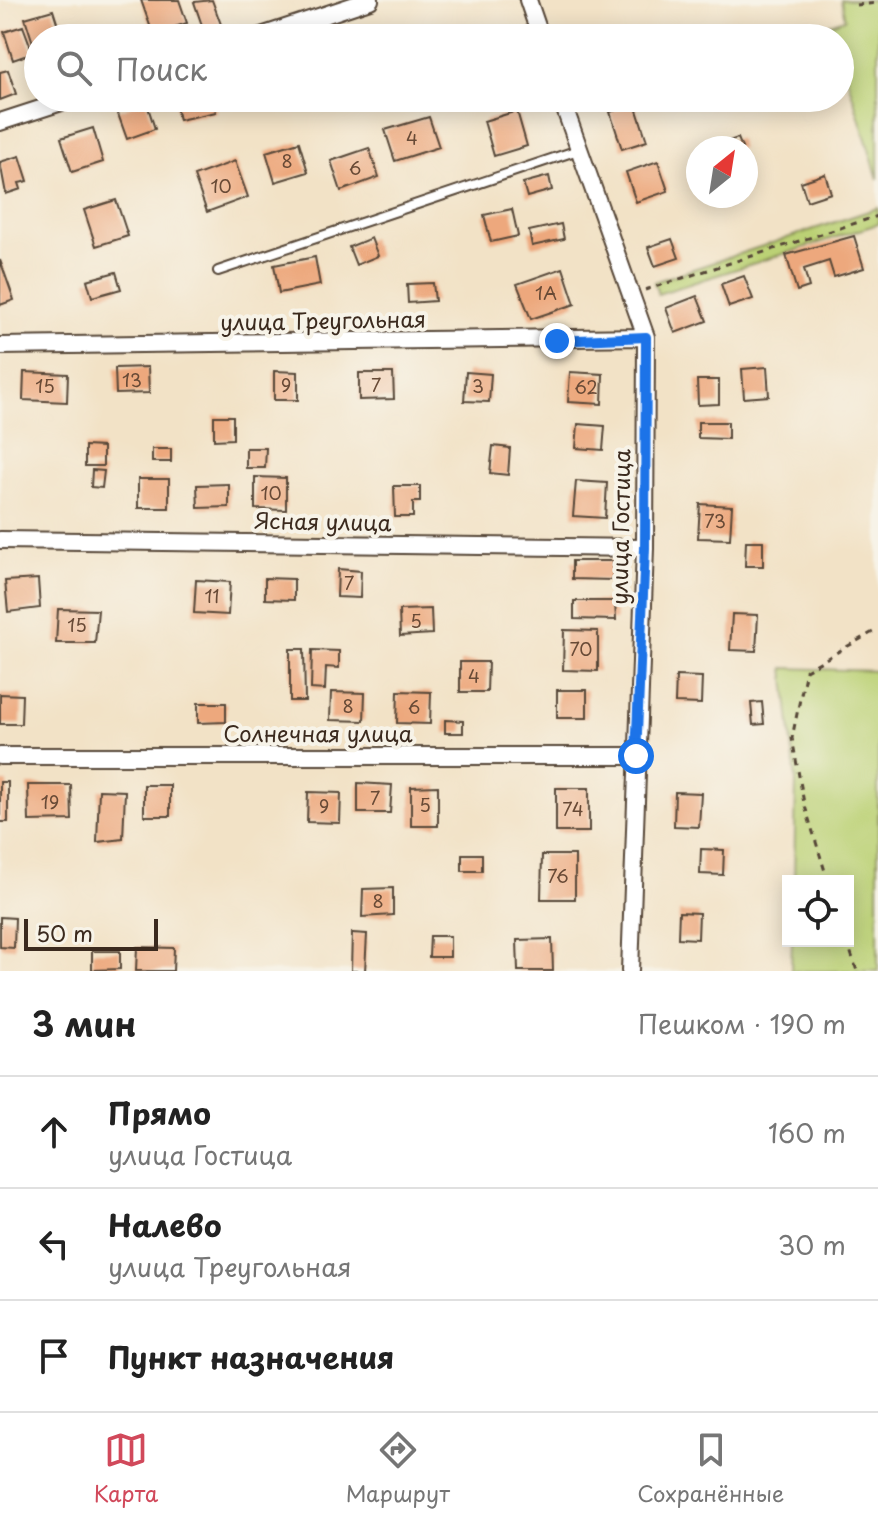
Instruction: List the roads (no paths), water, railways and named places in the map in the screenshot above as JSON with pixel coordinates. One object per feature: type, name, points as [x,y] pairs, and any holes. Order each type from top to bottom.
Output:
[{"type":"street","points":[[297,24],[370,0]]},
{"type":"street","points":[[528,0],[536,24]]},
{"type":"street","points":[[0,122],[31,112]]},
{"type":"street","name":"улица Гостица","points":[[566,112],[646,337],[645,548],[630,971]]},
{"type":"street","name":"улица Треугольная","points":[[0,346],[646,337]]},
{"type":"street","name":"Ясная улица","points":[[0,540],[645,548]]},
{"type":"street","name":"Солнечная улица","points":[[0,756],[636,756]]},
{"type":"lane","points":[[218,271],[578,150]]}]
